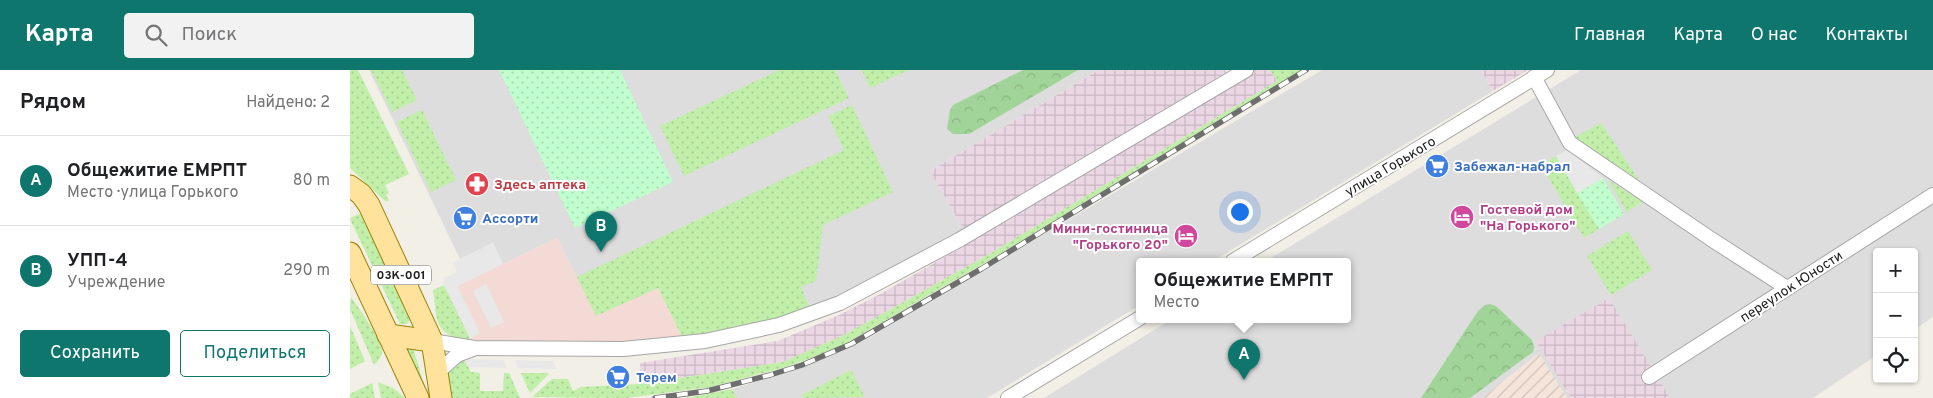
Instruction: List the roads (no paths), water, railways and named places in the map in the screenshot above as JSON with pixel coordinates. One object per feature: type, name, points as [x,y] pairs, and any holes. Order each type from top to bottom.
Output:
[{"type":"main road","name":"03К-001","points":[[354,193],[369,205],[432,341],[441,398]]},
{"type":"main road","name":"03К-001","points":[[350,253],[418,398]]},
{"type":"main road","points":[[388,335],[432,341]]},
{"type":"street","points":[[432,341],[474,348],[623,349],[677,344],[751,333],[779,325],[840,303],[959,240],[1246,70]]},
{"type":"street","points":[[1540,74],[1570,143],[1787,288]]},
{"type":"street","name":"улица Горького","points":[[1238,258],[1540,74]]},
{"type":"street","name":"переулок Юности","points":[[1649,377],[1933,195]]},
{"type":"street","points":[[1008,398],[1136,320]]},
{"type":"street","points":[[437,373],[457,355],[474,348]]},
{"type":"railway","points":[[655,398],[707,391],[770,375],[802,365],[851,344],[981,269],[1306,70]]},
{"type":"place","name":"Забежал-набрал","points":[[1437,166]]},
{"type":"place","name":"Здесь аптека","points":[[477,184]]},
{"type":"place","name":"Гостевой дом \"На Горького\"","points":[[1462,217]]},
{"type":"place","name":"Ассорти","points":[[465,218]]},
{"type":"place","name":"Мини-гостиница \"Горького 20\"","points":[[1186,236]]},
{"type":"place","name":"УПП-4","points":[[601,252]]},
{"type":"place","name":"Терем","points":[[618,377]]},
{"type":"place","name":"Общежитие ЕМРПТ","points":[[1244,380]]}]
